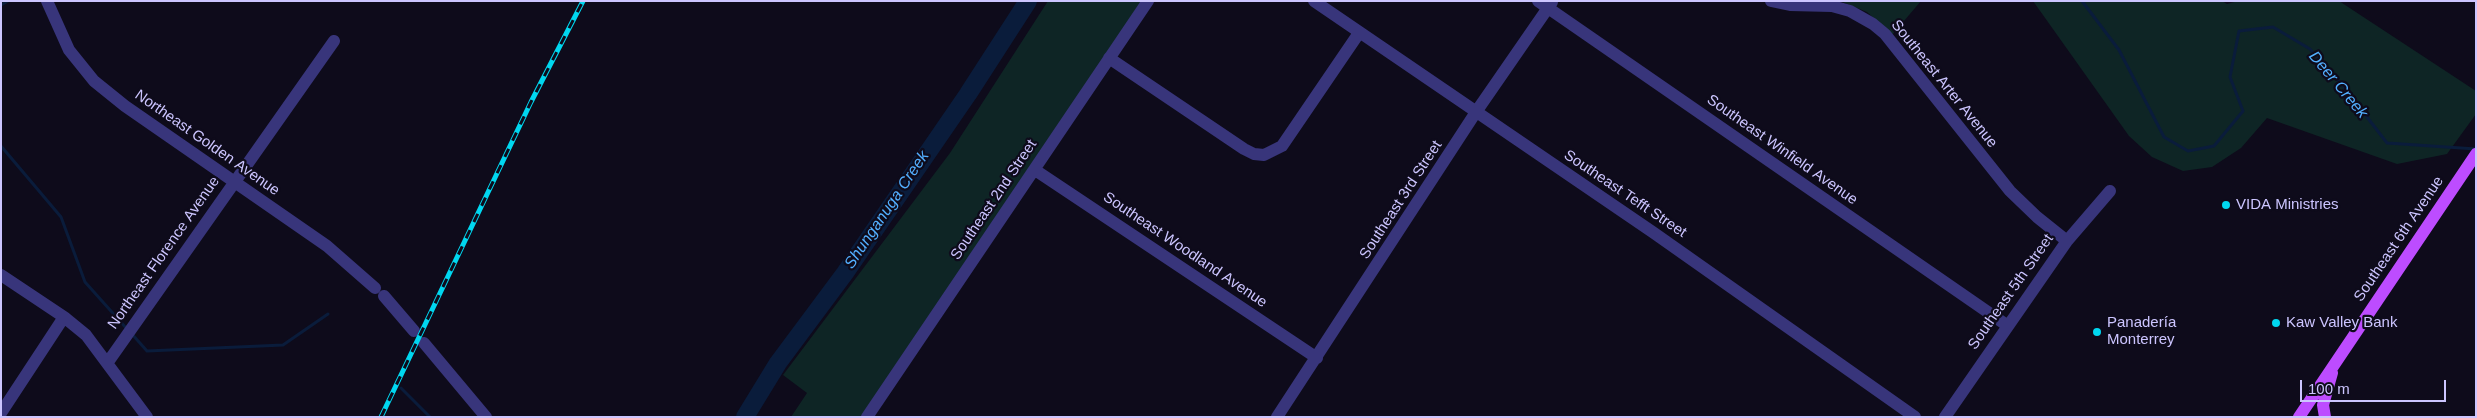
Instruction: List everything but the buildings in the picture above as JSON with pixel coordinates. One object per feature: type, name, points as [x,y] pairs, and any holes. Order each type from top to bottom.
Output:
[{"type":"main road","name":"Southeast 6th Avenue","points":[[2299,417],[2476,154]]},
{"type":"main road","points":[[2325,417],[2323,405],[2335,364]]},
{"type":"street","name":"Southeast 2nd Street","points":[[871,415],[1148,1]]},
{"type":"street","name":"Southeast Tefft Street","points":[[1314,1],[1654,233],[1915,417]]},
{"type":"street","name":"Southeast Arter Avenue","points":[[1770,1],[1790,5],[1832,6],[1850,11],[1873,24],[1885,34],[2010,191],[2066,241]]},
{"type":"street","name":"Northeast Golden Avenue","points":[[47,2],[66,44],[94,81],[125,106],[333,251],[380,292],[414,331]]},
{"type":"street","name":"Southeast 3rd Street","points":[[1277,417],[1546,4]]},
{"type":"street","name":"Southeast Winfield Avenue","points":[[1546,4],[2008,326]]},
{"type":"street","points":[[1109,58],[1244,149],[1254,154],[1264,154],[1274,152],[1282,146],[1359,33]]},
{"type":"street","name":"Northeast Florence Avenue","points":[[108,362],[334,41]]},
{"type":"street","name":"Southeast Woodland Avenue","points":[[1035,170],[1317,358]]},
{"type":"street","name":"Southeast 5th Street","points":[[1945,417],[2066,241],[2110,191]]},
{"type":"street","points":[[1,275],[64,317],[86,335],[108,362],[147,417]]},
{"type":"street","points":[[1,412],[64,317]]},
{"type":"street","points":[[424,343],[486,417]]},
{"type":"green space","points":[[1048,1],[1142,1],[861,417],[791,417],[807,393],[783,375],[950,153]]},
{"type":"green space","points":[[1840,1],[1921,1],[1892,35],[1867,12]]},
{"type":"green space","points":[[2033,1],[2222,1],[2227,4],[2238,1],[2339,1],[2476,91],[2476,114],[2447,154],[2397,164],[2267,118],[2241,148],[2212,167],[2183,171],[2152,157],[2129,136]]},
{"type":"waterway","points":[[1,5],[8,1]]},
{"type":"waterway","name":"Shunganuga Creek","points":[[745,417],[778,363],[845,273],[968,94],[1028,1]]},
{"type":"waterway","name":"Deer Creek","points":[[2082,1],[2119,50],[2164,137],[2188,151],[2214,146],[2243,111],[2230,77],[2239,31],[2273,27],[2310,49],[2343,86],[2387,143],[2476,149]]},
{"type":"waterway","points":[[1,146],[61,217],[85,282],[127,329]]},
{"type":"waterway","points":[[131,333],[147,351],[283,345],[328,314]]},
{"type":"waterway","points":[[401,388],[430,417]]},
{"type":"railway","points":[[381,417],[531,102],[583,1]]},
{"type":"place","name":"VIDA Ministries","points":[[2226,205]]},
{"type":"place","name":"Kaw Valley Bank","points":[[2276,323]]},
{"type":"place","name":"Panadería Monterrey","points":[[2097,332]]}]
